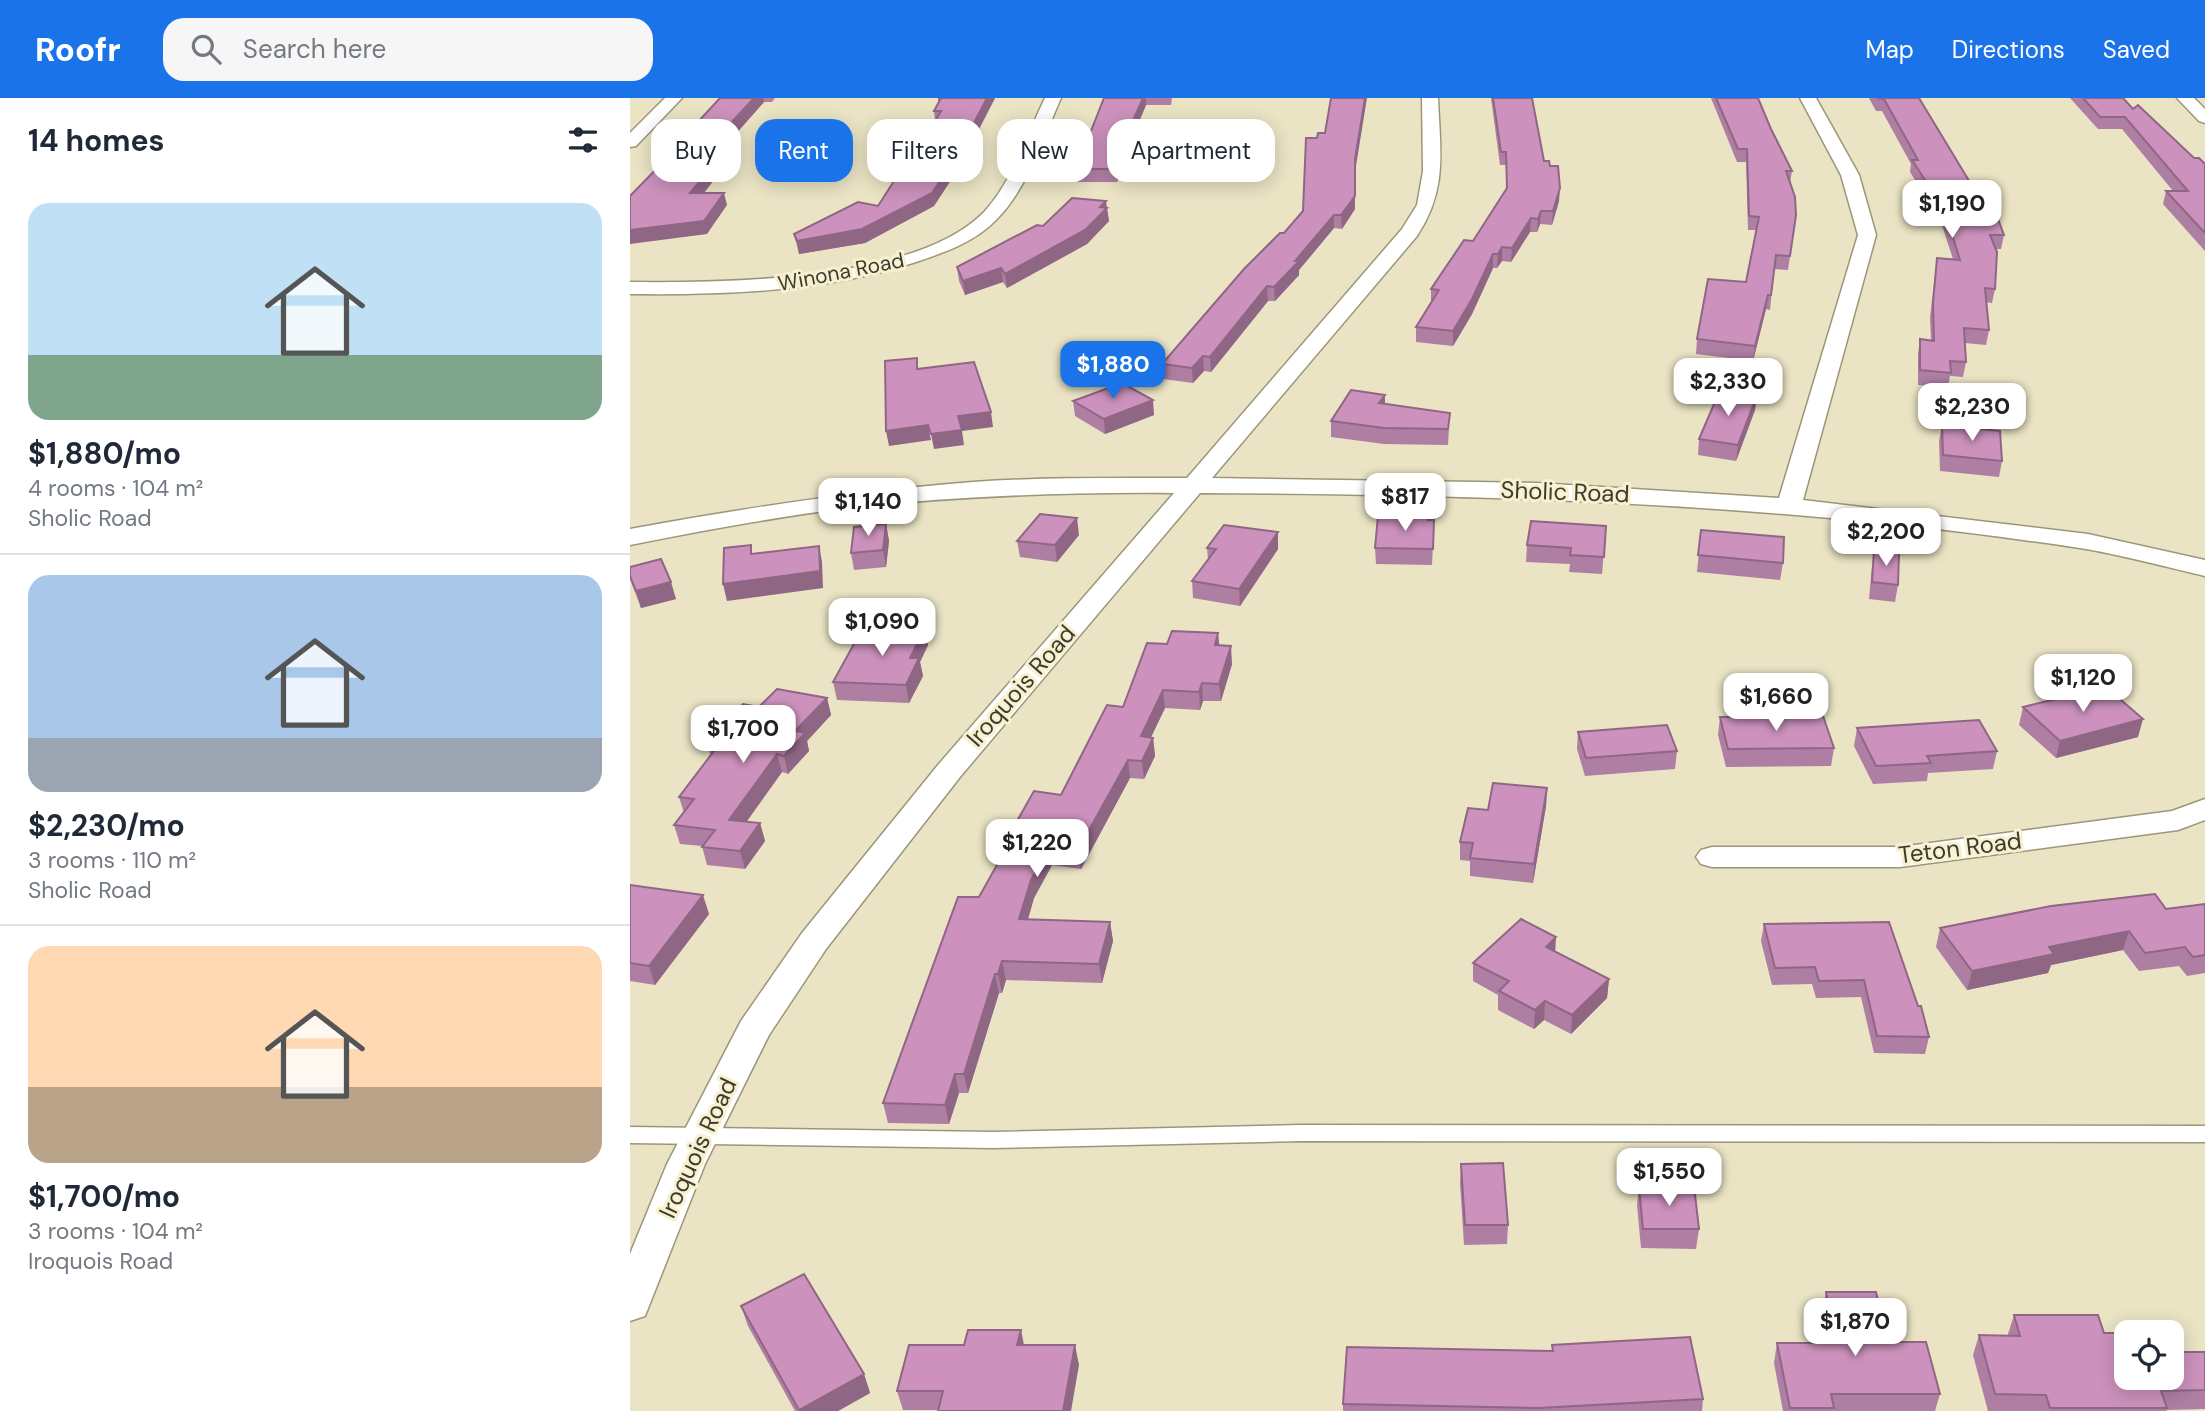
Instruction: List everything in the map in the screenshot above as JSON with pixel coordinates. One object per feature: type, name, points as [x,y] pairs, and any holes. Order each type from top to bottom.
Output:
[{"type":"street","points":[[630,142],[674,98]]},
{"type":"street","name":"Winona Road","points":[[630,288],[770,286],[812,281],[896,263],[933,250],[966,234],[990,216],[1004,199],[1053,98]]},
{"type":"street","name":"Iroquois Road","points":[[630,1304],[686,1164],[754,1030],[814,941],[949,771],[1410,232],[1426,205],[1432,171],[1430,98]]},
{"type":"street","points":[[1789,506],[1867,235],[1850,175],[1808,98]]},
{"type":"street","points":[[2185,98],[2205,117]]},
{"type":"street","name":"Sholic Road","points":[[630,537],[757,513],[855,500],[976,489],[1194,485],[1537,490],[1789,506],[2088,542],[2205,568]]},
{"type":"street","name":"Teton Road","points":[[1712,857],[1900,857],[2178,820],[2205,809]]},
{"type":"lane","points":[[630,1135],[993,1140],[1300,1133],[2205,1134]]},
{"type":"building","points":[[720,98],[754,98],[735,119],[701,119]]},
{"type":"building","points":[[941,98],[987,98],[976,119],[936,119],[941,111],[934,111]]},
{"type":"building","points":[[1104,98],[1143,98],[1134,119],[1107,119],[1107,169],[1093,169],[1093,126]]},
{"type":"building","points":[[1331,98],[1365,98],[1355,159],[1355,196],[1341,215],[1334,215],[1295,261],[1299,261],[1274,287],[1267,286],[1210,357],[1203,356],[1192,368],[1162,364],[1244,269],[1280,233],[1284,233],[1303,211],[1306,138],[1317,138],[1318,133],[1325,133]]},
{"type":"building","points":[[1493,98],[1532,98],[1544,161],[1549,161],[1550,166],[1558,166],[1560,188],[1553,211],[1541,211],[1538,219],[1531,218],[1512,248],[1502,247],[1498,254],[1493,254],[1472,299],[1453,331],[1416,327],[1439,290],[1431,289],[1464,240],[1473,241],[1507,188],[1506,152],[1501,152]]},
{"type":"building","points":[[1716,98],[1758,98],[1792,171],[1786,171],[1795,197],[1796,215],[1790,256],[1776,255],[1771,295],[1768,295],[1755,346],[1697,339],[1708,279],[1746,282],[1759,217],[1749,216],[1747,149],[1738,149]]},
{"type":"building","points":[[1877,98],[1919,98],[1977,194],[1981,194],[1990,208],[1994,208],[2004,235],[1990,235],[1997,252],[1995,289],[1985,288],[1989,330],[1964,328],[1966,362],[1950,361],[1951,373],[1920,370],[1920,339],[1934,341],[1933,303],[1937,258],[1960,260],[1944,209],[1912,160],[1918,160],[1884,99]]},
{"type":"building","points":[[2083,98],[2123,98],[2133,109],[2138,105],[2194,158],[2199,158],[2205,164],[2205,233],[2166,191],[2188,191],[2125,117],[2100,117]]},
{"type":"building","points":[[651,174],[651,182],[699,182],[690,193],[724,193],[704,221],[630,230],[630,196]]},
{"type":"building","points":[[893,182],[939,182],[932,193],[862,229],[797,241],[794,234],[858,202],[878,206]]},
{"type":"building","points":[[1072,198],[1106,201],[1100,207],[1107,208],[1085,230],[1005,274],[1001,268],[963,281],[957,267],[1037,225],[1043,226]]},
{"type":"building","points":[[917,358],[917,369],[974,362],[991,412],[958,416],[962,430],[931,434],[928,425],[886,431],[885,361]]},
{"type":"building","points":[[1122,383],[1153,400],[1104,419],[1073,401]]},
{"type":"building","points":[[1351,390],[1385,395],[1379,403],[1450,413],[1448,429],[1384,428],[1331,421]]},
{"type":"building","points":[[1720,390],[1757,395],[1738,445],[1699,439]]},
{"type":"building","points":[[1942,425],[2000,431],[2002,461],[1943,455]]},
{"type":"building","points":[[1040,514],[1077,518],[1055,545],[1017,541]]},
{"type":"building","points":[[1378,516],[1428,516],[1428,520],[1434,520],[1433,549],[1375,548]]},
{"type":"building","points":[[1531,521],[1606,526],[1604,557],[1570,555],[1571,548],[1527,545]]},
{"type":"building","points":[[886,524],[883,550],[851,553],[854,527]]},
{"type":"building","points":[[1224,525],[1278,532],[1239,589],[1192,581],[1216,549],[1207,548]]},
{"type":"building","points":[[1701,530],[1784,537],[1783,563],[1698,555]]},
{"type":"building","points":[[751,545],[751,554],[819,546],[820,571],[723,584],[724,548]]},
{"type":"building","points":[[1874,550],[1899,553],[1898,585],[1872,582]]},
{"type":"building","points":[[661,559],[671,582],[636,591],[630,576],[630,567]]},
{"type":"building","points":[[879,626],[925,628],[910,658],[919,658],[906,685],[833,682],[855,642],[870,643]]},
{"type":"building","points":[[1172,631],[1218,633],[1215,645],[1231,646],[1219,684],[1202,683],[1199,692],[1163,690],[1141,736],[1153,738],[1142,761],[1128,760],[1078,850],[1050,846],[1031,880],[1019,919],[1110,922],[1099,964],[1002,961],[998,974],[995,974],[964,1074],[955,1074],[945,1105],[883,1103],[958,897],[979,897],[1012,838],[1008,837],[1034,791],[1061,795],[1107,705],[1123,707],[1147,643],[1167,644]]},
{"type":"building","points":[[2106,687],[2143,719],[2060,741],[2023,707]]},
{"type":"building","points":[[777,689],[827,698],[795,731],[805,733],[784,756],[777,754],[729,820],[760,823],[740,851],[702,847],[715,830],[674,825],[694,799],[679,797],[720,743],[706,741],[743,704],[759,707]]},
{"type":"building","points":[[1823,716],[1834,748],[1728,749],[1720,717]]},
{"type":"building","points":[[1979,720],[1997,751],[1927,756],[1931,763],[1876,766],[1857,728]]},
{"type":"building","points":[[1667,725],[1677,751],[1586,758],[1578,732]]},
{"type":"building","points":[[1493,783],[1547,788],[1534,864],[1470,858],[1473,843],[1460,842],[1468,808],[1488,810]]},
{"type":"building","points":[[630,885],[703,895],[649,966],[630,963]]},
{"type":"building","points":[[2155,894],[2166,909],[2205,904],[2205,955],[2193,957],[2185,947],[2145,953],[2129,931],[2049,947],[2054,954],[1972,971],[1940,928],[2051,906]]},
{"type":"building","points":[[1521,919],[1556,937],[1546,947],[1609,979],[1572,1015],[1545,1001],[1535,1010],[1499,991],[1509,981],[1473,963]]},
{"type":"building","points":[[1889,922],[1918,1006],[1921,1006],[1929,1037],[1877,1036],[1864,980],[1819,981],[1815,967],[1775,968],[1764,924]]},
{"type":"building","points":[[1503,1163],[1508,1225],[1465,1225],[1461,1164]]},
{"type":"building","points":[[1639,1186],[1694,1186],[1699,1229],[1643,1229]]},
{"type":"building","points":[[804,1274],[864,1374],[799,1410],[741,1306]]},
{"type":"building","points":[[1826,1292],[1876,1292],[1888,1342],[1926,1342],[1940,1394],[1831,1394],[1834,1408],[1790,1408],[1777,1343],[1837,1343]]},
{"type":"building","points":[[2014,1315],[2098,1315],[2104,1333],[2114,1333],[2114,1390],[2184,1390],[2184,1352],[2205,1352],[2205,1390],[2161,1391],[2167,1408],[2050,1408],[2046,1395],[1995,1394],[1979,1335],[2020,1336]]},
{"type":"building","points":[[968,1330],[1021,1330],[1017,1345],[1075,1345],[1063,1411],[938,1411],[943,1391],[897,1391],[909,1345],[964,1345]]},
{"type":"building","points":[[1690,1337],[1703,1399],[1539,1408],[1343,1404],[1347,1347],[1553,1351],[1552,1345]]}]
